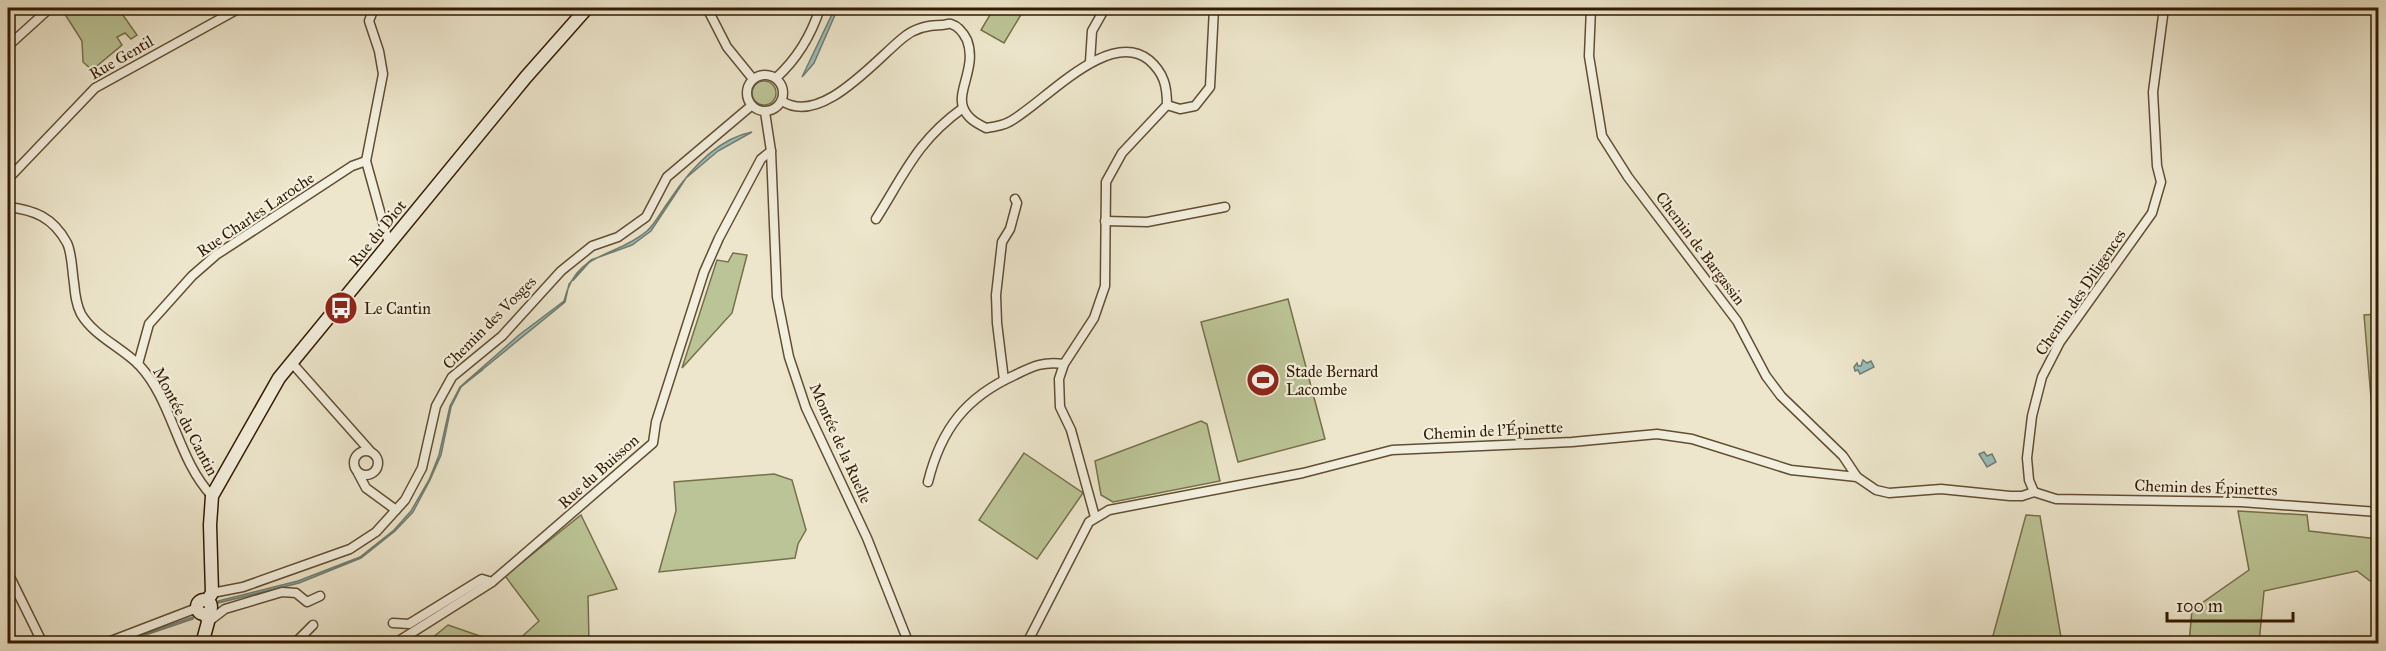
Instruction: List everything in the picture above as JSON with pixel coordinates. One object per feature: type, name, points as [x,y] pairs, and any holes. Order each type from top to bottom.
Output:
[{"type":"street","points":[[8,46],[50,8]]},
{"type":"street","name":"Rue Gentil","points":[[8,179],[95,88],[240,8]]},
{"type":"street","points":[[374,8],[369,21],[379,51],[383,74],[366,161],[389,244]]},
{"type":"street","name":"Rue du Diot","points":[[202,644],[212,496],[279,378],[526,77],[587,8]]},
{"type":"street","points":[[707,8],[727,47],[753,79]]},
{"type":"street","points":[[776,78],[799,53],[813,30],[820,8]]},
{"type":"street","points":[[1090,62],[1092,32],[1105,8]]},
{"type":"street","points":[[1167,105],[1180,109],[1195,106],[1210,87],[1214,8]]},
{"type":"street","name":"Chemin de Bargassin","points":[[1591,8],[1589,56],[1602,136],[1628,177],[1737,321],[1766,376],[1781,396],[1843,456],[1857,477]]},
{"type":"street","name":"Chemin des Diligences","points":[[2034,492],[2029,480],[2026,458],[2032,416],[2042,377],[2060,342],[2152,213],[2161,182],[2157,166],[2153,92],[2164,8]]},
{"type":"street","points":[[782,101],[799,107],[808,107],[817,103],[844,89],[905,36],[927,25],[951,24],[964,33],[971,52],[968,78],[962,99],[963,108],[971,120],[986,128],[1008,123],[1090,62],[1121,53],[1142,55],[1157,67],[1167,85],[1167,105],[1122,153],[1106,182],[1105,286],[1094,318],[1064,364],[1059,379],[1060,407],[1071,429],[1095,516],[1089,522],[1029,639],[1024,644]]},
{"type":"street","points":[[764,75],[776,78],[783,88],[782,101],[777,108],[765,112],[751,106],[746,95],[753,79],[764,75]]},
{"type":"street","name":"Chemin des Vosges","points":[[206,607],[243,587],[350,549],[376,532],[405,500],[422,468],[436,406],[453,377],[502,336],[561,271],[592,246],[618,237],[646,217],[667,177],[751,106]]},
{"type":"street","points":[[876,219],[901,176],[927,139],[963,108]]},
{"type":"street","name":"Montée de la Ruelle","points":[[765,112],[771,151],[777,297],[789,357],[806,408],[867,538],[907,640]]},
{"type":"street","name":"Rue du Buisson","points":[[394,644],[492,582],[653,442],[656,422],[704,272],[719,237],[761,159],[771,151]]},
{"type":"street","name":"Rue Charles Laroche","points":[[138,364],[149,324],[163,306],[216,255],[352,166],[366,161]]},
{"type":"street","points":[[1004,380],[996,296],[1002,242],[1010,230],[1017,203],[1015,200]]},
{"type":"street","name":"Montée du Cantin","points":[[8,207],[30,210],[49,220],[67,244],[77,305],[82,316],[104,338],[138,364],[153,383],[188,458],[212,496]]},
{"type":"street","points":[[1105,221],[1147,222],[1225,207]]},
{"type":"street","points":[[928,482],[941,440],[975,397],[1004,380],[1048,361],[1064,364]]},
{"type":"street","points":[[292,363],[377,458],[377,467],[368,475],[358,473]]},
{"type":"street","name":"Chemin de l'Épinette","points":[[1095,516],[1109,510],[1304,473],[1392,450],[1572,442],[1657,434],[1692,439],[1791,470],[1857,477],[1876,490],[1889,493],[1941,489],[2016,496],[2034,492]]},
{"type":"street","points":[[370,452],[360,452],[354,465],[366,488],[396,510]]},
{"type":"street","name":"Chemin des Épinettes","points":[[2034,492],[2056,499],[2241,502],[2379,512]]},
{"type":"street","points":[[8,573],[43,644]]},
{"type":"street","points":[[393,623],[409,624],[482,579],[492,582]]},
{"type":"street","points":[[103,644],[206,607],[225,609],[282,592],[296,593],[308,602],[320,596]]},
{"type":"street","points":[[294,644],[313,625]]},
{"type":"green space","points":[[61,8],[118,8],[137,35],[131,39],[125,33],[117,37],[122,45],[92,70],[83,62],[82,41]]},
{"type":"green space","points":[[994,8],[1025,8],[1004,43],[981,30]]},
{"type":"green space","points":[[764,81],[773,84],[776,93],[773,102],[764,105],[755,102],[752,93],[755,84]]},
{"type":"green space","points":[[733,253],[747,255],[732,313],[682,368],[717,260],[728,262]]},
{"type":"green space","name":"Stade Bernard Lacombe","points":[[1288,299],[1325,439],[1238,462],[1201,322]]},
{"type":"green space","points":[[2378,314],[2378,481],[2364,315]]},
{"type":"green space","points":[[1201,421],[1207,424],[1220,481],[1113,502],[1101,495],[1095,461]]},
{"type":"green space","points":[[1024,453],[1083,493],[1037,559],[979,520]]},
{"type":"green space","points":[[774,474],[792,480],[806,530],[798,544],[795,558],[659,572],[676,511],[674,482]]},
{"type":"green space","points":[[2238,511],[2307,515],[2309,531],[2378,539],[2378,587],[2357,571],[2264,591],[2259,643],[2189,643],[2192,610],[2249,570]]},
{"type":"green space","points":[[581,515],[617,589],[588,596],[589,643],[515,643],[539,621],[505,576]]},
{"type":"green space","points":[[2026,515],[2040,516],[2062,643],[1991,643]]},
{"type":"green space","points":[[448,625],[500,643],[426,643]]},
{"type":"water","points":[[835,8],[838,8],[814,63],[802,77]]},
{"type":"water","points":[[752,132],[718,151],[686,178],[651,231],[632,245],[597,258],[622,247],[647,231],[685,179],[704,158],[727,142]]},
{"type":"water","points":[[567,291],[565,302],[461,387],[451,407],[441,455],[430,480],[413,512],[395,531],[361,558],[299,583],[218,603],[218,601],[298,581],[360,557],[394,530],[411,511],[429,480],[439,455],[450,406],[460,387],[519,335],[564,301]]},
{"type":"water","points":[[1863,360],[1867,363],[1871,361],[1874,367],[1860,374],[1858,370],[1855,371],[1854,367],[1857,363],[1861,366]]},
{"type":"water","points":[[1984,452],[1987,456],[1992,454],[1996,462],[1987,467],[1979,454]]},
{"type":"water","points":[[193,617],[193,619],[115,644]]},
{"type":"waterway","points":[[573,280],[589,262]]},
{"type":"waterway","points":[[467,381],[482,370]]},
{"type":"place","name":"Le Cantin","points":[[341,308]]},
{"type":"place","name":"Stade Bernard Lacombe","points":[[1263,380]]}]
